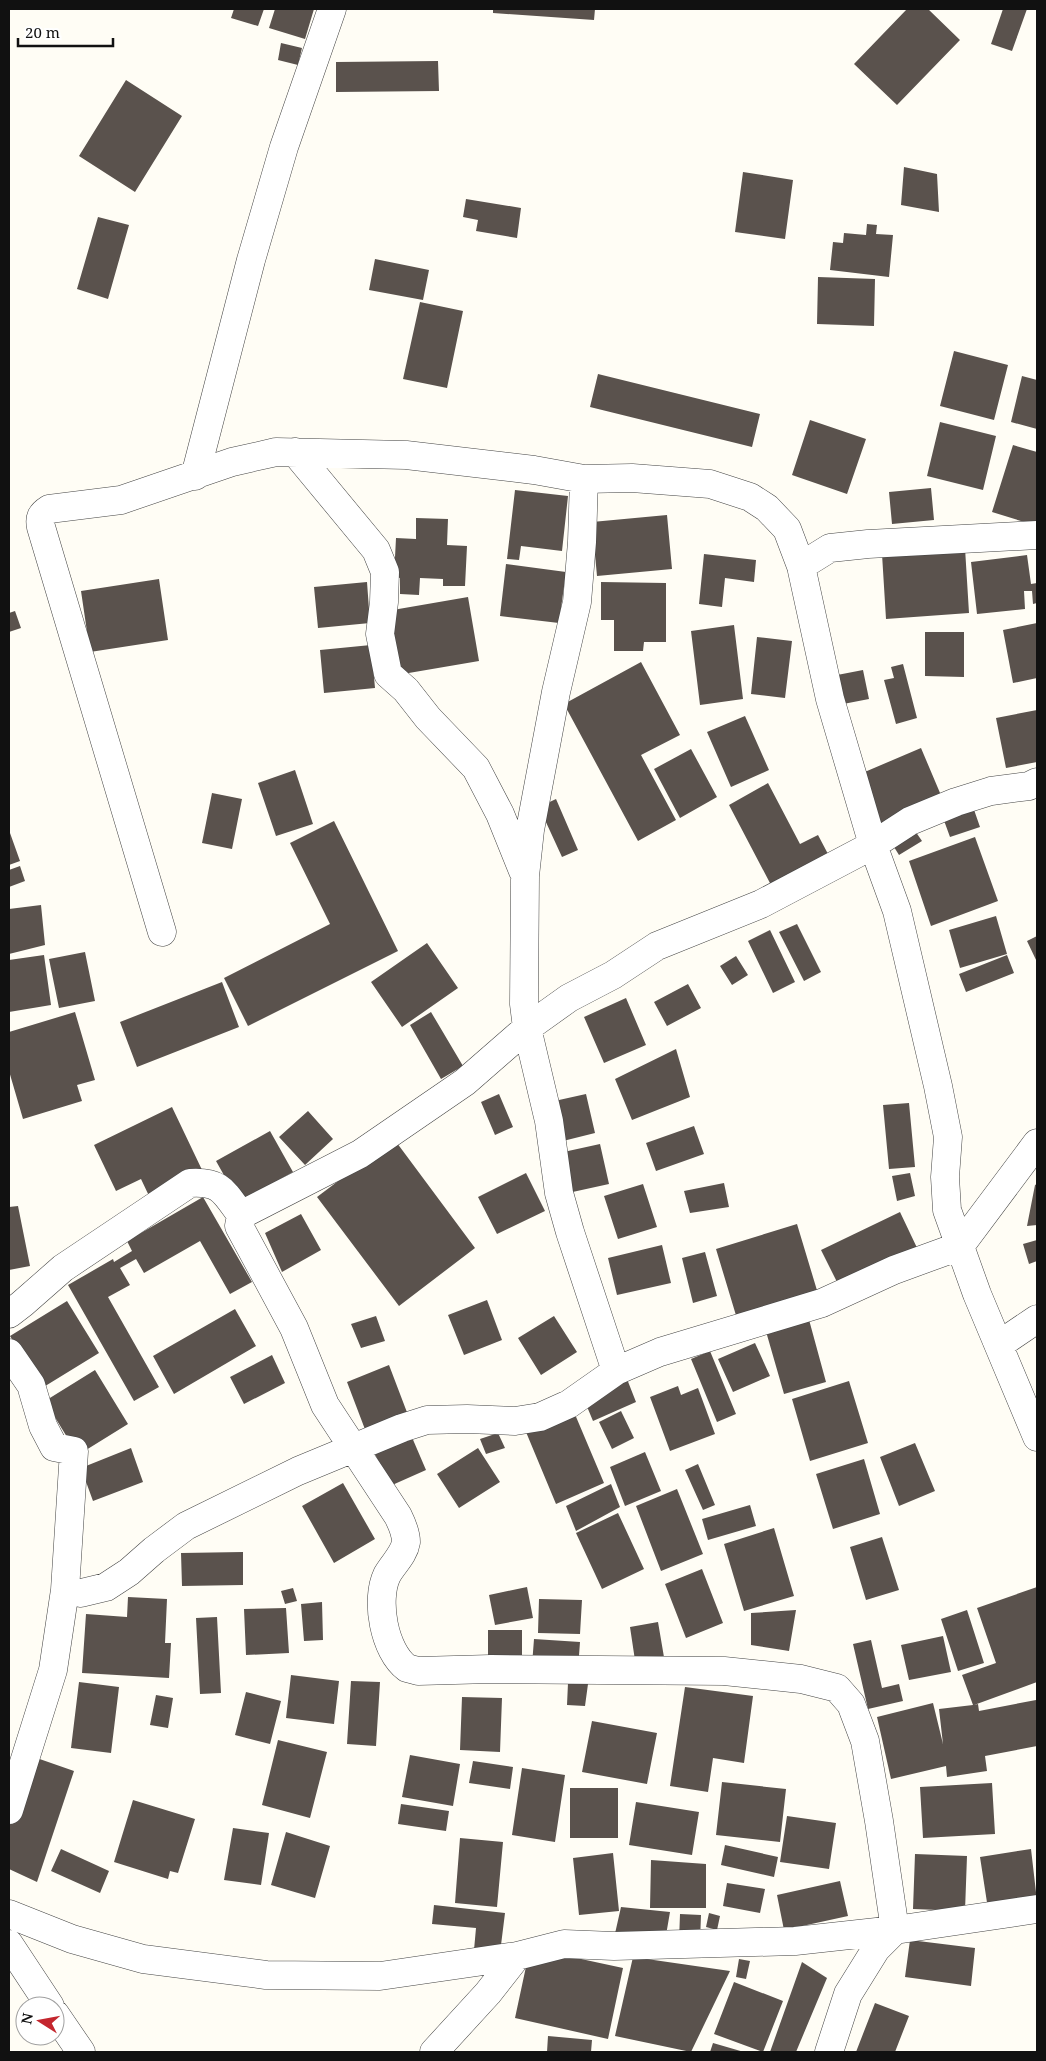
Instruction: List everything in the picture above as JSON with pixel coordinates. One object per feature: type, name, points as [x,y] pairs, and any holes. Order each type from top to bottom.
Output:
[{"type":"street","points":[[195,476],[250,260],[284,147],[332,9]]},
{"type":"street","points":[[162,932],[40,521],[41,515],[49,509],[121,500],[232,462],[276,452],[406,455],[534,470],[584,479],[632,478],[710,484],[750,497],[767,508],[787,528],[801,566],[830,699],[873,845],[897,911],[938,1086],[948,1137],[945,1177],[947,1210],[977,1294],[1000,1344],[1037,1437]]},
{"type":"street","points":[[295,452],[338,501],[376,550],[385,572],[380,634],[388,674],[406,690],[428,718],[476,768],[500,814],[525,876]]},
{"type":"street","points":[[584,479],[578,602],[536,788],[525,876],[524,1004],[527,1028],[549,1121],[559,1193],[616,1371]]},
{"type":"street","points":[[801,566],[830,548],[868,544],[1037,535]]},
{"type":"street","points":[[241,1215],[360,1154],[465,1082],[527,1028],[568,998],[613,975],[657,946],[761,904],[873,845],[910,821],[956,802],[991,791],[1029,786],[1037,782]]},
{"type":"street","points":[[65,1590],[81,1593],[106,1588],[186,1526],[298,1471],[353,1448],[427,1420],[467,1418],[515,1421],[540,1417],[569,1404],[616,1371],[660,1352],[822,1303],[894,1270],[960,1246],[1037,1144]]},
{"type":"street","points":[[9,1314],[63,1268],[190,1183],[210,1182],[222,1190],[241,1215],[239,1226],[294,1328],[325,1405],[404,1528],[406,1541],[403,1550],[387,1576],[381,1596],[382,1617],[392,1649],[407,1668],[418,1671],[491,1669],[724,1671],[801,1679],[837,1688],[851,1704],[864,1741],[880,1821],[895,1930]]},
{"type":"street","points":[[1000,1344],[1037,1319]]},
{"type":"street","points":[[9,1353],[31,1385],[42,1426],[54,1447],[74,1451],[65,1590],[52,1670],[9,1810]]},
{"type":"street","points":[[9,1914],[72,1939],[143,1959],[266,1975],[380,1976],[517,1956],[564,1944],[624,1946],[767,1942],[895,1930],[1037,1909]]},
{"type":"street","points":[[829,2052],[848,1994],[876,1949],[895,1930]]},
{"type":"street","points":[[9,1944],[43,1996]]},
{"type":"street","points":[[434,2052],[488,1994],[517,1956]]},
{"type":"street","points":[[65,2029],[81,2052]]},
{"type":"building","points":[[234,9],[264,9],[258,26],[231,18]]},
{"type":"building","points":[[275,9],[314,9],[305,39],[269,28]]},
{"type":"building","points":[[493,9],[595,9],[594,20],[493,13]]},
{"type":"building","points":[[907,9],[928,9],[960,40],[897,105],[854,64]]},
{"type":"building","points":[[1003,9],[1027,9],[1012,51],[991,44]]},
{"type":"building","points":[[281,43],[302,48],[298,65],[278,60]]},
{"type":"building","points":[[438,61],[439,91],[336,92],[336,62]]},
{"type":"building","points":[[126,80],[182,116],[135,192],[79,156]]},
{"type":"building","points":[[904,167],[937,174],[939,212],[901,205]]},
{"type":"building","points":[[743,172],[793,180],[785,239],[735,232]]},
{"type":"building","points":[[466,199],[521,208],[517,238],[476,231],[478,220],[463,217]]},
{"type":"building","points":[[98,217],[129,225],[108,299],[77,289]]},
{"type":"building","points":[[867,224],[877,225],[876,234],[893,235],[889,277],[830,270],[833,242],[843,243],[844,233],[866,235]]},
{"type":"building","points":[[375,259],[429,270],[423,300],[369,290]]},
{"type":"building","points":[[818,277],[875,279],[874,326],[817,324]]},
{"type":"building","points":[[420,302],[463,311],[447,388],[403,379]]},
{"type":"building","points":[[954,351],[1008,365],[994,420],[940,406]]},
{"type":"building","points":[[598,374],[760,414],[752,447],[590,407]]},
{"type":"building","points":[[1022,376],[1037,380],[1037,429],[1011,422]]},
{"type":"building","points":[[810,420],[866,439],[847,494],[792,475]]},
{"type":"building","points":[[940,422],[996,436],[983,490],[927,476]]},
{"type":"building","points":[[1013,445],[1037,452],[1037,526],[992,512]]},
{"type":"building","points":[[931,488],[934,520],[892,524],[889,492]]},
{"type":"building","points":[[515,490],[568,496],[562,551],[521,546],[519,560],[507,559]]},
{"type":"building","points":[[667,515],[672,569],[597,576],[592,522]]},
{"type":"building","points":[[416,518],[448,519],[447,545],[467,546],[465,586],[443,586],[443,579],[420,578],[419,595],[400,594],[400,578],[394,577],[396,538],[416,539]]},
{"type":"building","points":[[965,548],[969,613],[886,619],[882,554]]},
{"type":"building","points":[[704,554],[756,560],[754,582],[725,578],[722,607],[699,604]]},
{"type":"building","points":[[1027,555],[1031,584],[1037,583],[1037,603],[1033,604],[1032,591],[1024,591],[1025,609],[977,614],[971,562]]},
{"type":"building","points":[[506,564],[566,572],[559,623],[500,616]]},
{"type":"building","points":[[159,579],[168,640],[90,652],[81,591]]},
{"type":"building","points":[[367,582],[370,623],[318,628],[314,587]]},
{"type":"building","points":[[601,582],[666,583],[666,642],[644,642],[643,651],[614,651],[614,620],[601,620]]},
{"type":"building","points":[[468,597],[479,661],[397,675],[387,611]]},
{"type":"building","points":[[15,611],[21,628],[9,632],[9,613]]},
{"type":"building","points":[[1037,623],[1037,678],[1013,683],[1003,630]]},
{"type":"building","points":[[734,625],[743,699],[700,705],[691,631]]},
{"type":"building","points":[[925,632],[964,632],[964,677],[925,676]]},
{"type":"building","points":[[757,637],[792,641],[785,698],[751,694]]},
{"type":"building","points":[[371,645],[375,688],[324,693],[320,650]]},
{"type":"building","points":[[641,662],[680,735],[641,755],[676,820],[638,841],[564,704]]},
{"type":"building","points":[[903,664],[917,718],[896,724],[884,680],[894,678],[891,667]]},
{"type":"building","points":[[863,670],[869,699],[838,705],[832,676]]},
{"type":"building","points":[[1037,710],[1037,762],[1006,768],[996,718]]},
{"type":"building","points":[[745,716],[769,770],[731,787],[707,732]]},
{"type":"building","points":[[921,748],[943,800],[882,826],[860,774]]},
{"type":"building","points":[[691,749],[717,797],[680,818],[654,769]]},
{"type":"building","points":[[295,770],[313,824],[276,836],[258,783]]},
{"type":"building","points":[[768,783],[800,844],[818,835],[828,854],[771,885],[729,805]]},
{"type":"building","points":[[212,793],[242,799],[232,849],[202,843]]},
{"type":"building","points":[[556,799],[578,850],[562,857],[539,807]]},
{"type":"building","points":[[972,804],[980,827],[950,837],[942,815]]},
{"type":"building","points":[[334,821],[398,951],[248,1026],[224,978],[330,924],[290,843]]},
{"type":"building","points":[[911,825],[922,841],[899,855],[889,839]]},
{"type":"building","points":[[9,833],[20,861],[9,865]]},
{"type":"building","points":[[975,837],[998,901],[931,926],[909,861]]},
{"type":"building","points":[[20,866],[25,881],[9,887],[9,870]]},
{"type":"building","points":[[41,905],[45,945],[9,954],[9,909]]},
{"type":"building","points":[[996,916],[1007,954],[960,968],[949,930]]},
{"type":"building","points":[[797,924],[821,972],[804,981],[779,932]]},
{"type":"building","points":[[770,930],[795,982],[773,993],[748,941]]},
{"type":"building","points":[[1037,936],[1037,962],[1027,941]]},
{"type":"building","points":[[427,943],[458,988],[402,1027],[371,982]]},
{"type":"building","points":[[85,952],[95,1001],[59,1008],[49,959]]},
{"type":"building","points":[[44,955],[51,1005],[9,1012],[9,960]]},
{"type":"building","points":[[1007,955],[1014,973],[966,992],[959,974]]},
{"type":"building","points":[[736,956],[748,975],[732,985],[720,966]]},
{"type":"building","points":[[222,982],[239,1027],[137,1067],[120,1022]]},
{"type":"building","points":[[688,984],[701,1008],[667,1026],[654,1002]]},
{"type":"building","points":[[626,998],[646,1045],[604,1063],[584,1017]]},
{"type":"building","points":[[75,1012],[95,1080],[77,1085],[82,1101],[23,1119],[9,1071],[9,1032]]},
{"type":"building","points":[[431,1012],[463,1066],[441,1079],[410,1025]]},
{"type":"building","points":[[676,1049],[690,1097],[632,1120],[615,1079]]},
{"type":"building","points":[[499,1094],[513,1127],[495,1135],[481,1102]]},
{"type":"building","points":[[586,1094],[595,1133],[559,1142],[550,1102]]},
{"type":"building","points":[[909,1103],[915,1167],[889,1169],[883,1105]]},
{"type":"building","points":[[172,1107],[203,1172],[150,1198],[141,1179],[116,1191],[94,1145]]},
{"type":"building","points":[[308,1111],[333,1139],[305,1165],[279,1137]]},
{"type":"building","points":[[694,1126],[704,1154],[656,1171],[646,1143]]},
{"type":"building","points":[[270,1131],[293,1172],[239,1202],[216,1161]]},
{"type":"building","points":[[394,1139],[475,1248],[399,1306],[317,1197]]},
{"type":"building","points":[[600,1144],[609,1184],[568,1193],[559,1153]]},
{"type":"building","points":[[526,1173],[545,1211],[497,1234],[478,1197]]},
{"type":"building","points":[[910,1173],[915,1196],[897,1201],[892,1176]]},
{"type":"building","points":[[724,1183],[729,1207],[690,1213],[684,1191]]},
{"type":"building","points":[[643,1184],[657,1227],[618,1239],[604,1196]]},
{"type":"building","points":[[1037,1184],[1037,1225],[1027,1226],[1035,1185]]},
{"type":"building","points":[[203,1197],[252,1282],[230,1294],[200,1241],[144,1273],[136,1259],[120,1268],[130,1285],[108,1297],[159,1387],[134,1401],[68,1285],[113,1259],[114,1262],[132,1251],[127,1241]]},
{"type":"building","points":[[18,1206],[30,1266],[9,1270],[9,1207]]},
{"type":"building","points":[[900,1212],[919,1252],[841,1290],[821,1250]]},
{"type":"building","points":[[301,1214],[321,1250],[282,1272],[265,1233]]},
{"type":"building","points":[[797,1224],[819,1297],[738,1322],[716,1249]]},
{"type":"building","points":[[1037,1240],[1037,1261],[1029,1264],[1023,1244]]},
{"type":"building","points":[[662,1245],[671,1283],[617,1295],[608,1258]]},
{"type":"building","points":[[705,1252],[717,1296],[693,1303],[682,1258]]},
{"type":"building","points":[[487,1300],[502,1340],[464,1355],[448,1315]]},
{"type":"building","points":[[67,1301],[99,1353],[42,1388],[10,1336]]},
{"type":"building","points":[[235,1309],[256,1346],[174,1394],[153,1356]]},
{"type":"building","points":[[376,1316],[385,1341],[361,1348],[351,1324]]},
{"type":"building","points":[[554,1316],[577,1352],[541,1375],[518,1338]]},
{"type":"building","points":[[808,1316],[826,1382],[784,1394],[765,1328]]},
{"type":"building","points":[[755,1343],[770,1376],[733,1392],[718,1359]]},
{"type":"building","points":[[710,1351],[736,1414],[717,1422],[691,1359]]},
{"type":"building","points":[[272,1355],[285,1383],[244,1404],[230,1377]]},
{"type":"building","points":[[389,1365],[408,1415],[366,1432],[347,1382]]},
{"type":"building","points":[[95,1370],[128,1424],[78,1455],[45,1401]]},
{"type":"building","points":[[627,1379],[636,1402],[593,1421],[583,1397]]},
{"type":"building","points":[[849,1381],[868,1443],[810,1461],[792,1399]]},
{"type":"building","points":[[678,1386],[681,1395],[698,1388],[715,1434],[670,1451],[650,1397]]},
{"type":"building","points":[[621,1411],[634,1438],[612,1449],[599,1422]]},
{"type":"building","points":[[574,1412],[604,1483],[556,1504],[526,1432]]},
{"type":"building","points":[[498,1433],[505,1448],[486,1454],[480,1439]]},
{"type":"building","points":[[411,1435],[426,1470],[390,1486],[374,1452]]},
{"type":"building","points":[[915,1443],[935,1491],[899,1506],[880,1457]]},
{"type":"building","points":[[131,1448],[143,1482],[93,1501],[81,1468]]},
{"type":"building","points":[[478,1448],[500,1482],[459,1508],[437,1474]]},
{"type":"building","points":[[645,1452],[661,1491],[625,1506],[610,1467]]},
{"type":"building","points":[[864,1459],[880,1514],[833,1529],[816,1474]]},
{"type":"building","points":[[698,1464],[715,1505],[703,1510],[685,1470]]},
{"type":"building","points":[[343,1483],[375,1539],[334,1563],[302,1506]]},
{"type":"building","points":[[611,1484],[620,1507],[576,1531],[566,1506]]},
{"type":"building","points":[[677,1489],[703,1554],[661,1571],[636,1506]]},
{"type":"building","points":[[750,1505],[756,1526],[708,1540],[702,1519]]},
{"type":"building","points":[[618,1513],[644,1569],[602,1589],[576,1533]]},
{"type":"building","points":[[774,1528],[794,1596],[744,1611],[724,1544]]},
{"type":"building","points":[[882,1537],[899,1590],[866,1600],[850,1547]]},
{"type":"building","points":[[243,1552],[243,1585],[182,1586],[181,1553]]},
{"type":"building","points":[[702,1569],[723,1623],[686,1638],[665,1584]]},
{"type":"building","points":[[527,1587],[533,1618],[495,1625],[489,1595]]},
{"type":"building","points":[[1037,1587],[1037,1682],[974,1705],[978,1704],[979,1711],[1036,1700],[1037,1746],[985,1756],[987,1771],[947,1777],[946,1766],[891,1779],[877,1717],[933,1703],[943,1744],[939,1709],[973,1705],[962,1675],[996,1663],[977,1608]]},
{"type":"building","points":[[293,1588],[297,1601],[285,1604],[281,1591]]},
{"type":"building","points":[[128,1597],[167,1599],[165,1643],[171,1643],[169,1678],[82,1673],[86,1614],[127,1617]]},
{"type":"building","points":[[539,1599],[582,1600],[580,1634],[538,1633]]},
{"type":"building","points":[[322,1602],[323,1640],[304,1641],[301,1604]]},
{"type":"building","points":[[286,1608],[289,1653],[246,1655],[244,1609]]},
{"type":"building","points":[[796,1610],[789,1651],[751,1645],[751,1613]]},
{"type":"building","points":[[967,1610],[984,1663],[958,1671],[941,1619]]},
{"type":"building","points":[[217,1617],[221,1693],[200,1694],[196,1618]]},
{"type":"building","points":[[658,1622],[665,1663],[636,1667],[630,1627]]},
{"type":"building","points":[[488,1630],[522,1630],[522,1657],[488,1656]]},
{"type":"building","points":[[943,1636],[951,1672],[909,1680],[901,1645]]},
{"type":"building","points":[[534,1639],[580,1642],[578,1669],[532,1665]]},
{"type":"building","points":[[871,1640],[882,1688],[899,1684],[903,1701],[868,1709],[853,1644]]},
{"type":"building","points":[[291,1675],[339,1681],[334,1724],[286,1718]]},
{"type":"building","points":[[351,1681],[380,1682],[376,1746],[347,1744]]},
{"type":"building","points":[[79,1682],[119,1687],[111,1753],[71,1748]]},
{"type":"building","points":[[568,1683],[588,1684],[585,1706],[567,1705]]},
{"type":"building","points":[[685,1687],[753,1696],[744,1763],[713,1758],[708,1792],[670,1786]]},
{"type":"building","points":[[246,1692],[281,1701],[270,1744],[235,1735]]},
{"type":"building","points":[[156,1695],[173,1698],[168,1728],[150,1725]]},
{"type":"building","points":[[462,1697],[502,1698],[500,1752],[460,1750]]},
{"type":"building","points":[[592,1721],[657,1733],[647,1784],[582,1772]]},
{"type":"building","points":[[278,1740],[327,1752],[310,1818],[262,1805]]},
{"type":"building","points":[[410,1755],[460,1764],[453,1806],[402,1797]]},
{"type":"building","points":[[31,1756],[74,1771],[37,1882],[9,1869],[9,1828]]},
{"type":"building","points":[[473,1761],[513,1767],[510,1789],[469,1783]]},
{"type":"building","points":[[522,1768],[565,1775],[555,1842],[512,1835]]},
{"type":"building","points":[[722,1782],[786,1789],[780,1842],[716,1835]]},
{"type":"building","points":[[992,1783],[995,1834],[923,1838],[920,1787]]},
{"type":"building","points":[[570,1788],[618,1788],[618,1838],[570,1838]]},
{"type":"building","points":[[133,1800],[195,1819],[178,1873],[170,1871],[168,1879],[114,1862]]},
{"type":"building","points":[[636,1802],[699,1812],[692,1855],[629,1845]]},
{"type":"building","points":[[401,1804],[449,1811],[446,1831],[398,1824]]},
{"type":"building","points":[[787,1816],[836,1823],[829,1869],[780,1862]]},
{"type":"building","points":[[233,1828],[269,1833],[261,1885],[224,1880]]},
{"type":"building","points":[[286,1832],[330,1846],[315,1898],[271,1885]]},
{"type":"building","points":[[460,1838],[503,1842],[497,1907],[455,1903]]},
{"type":"building","points":[[725,1845],[778,1857],[774,1877],[721,1865]]},
{"type":"building","points":[[61,1849],[109,1871],[100,1893],[51,1871]]},
{"type":"building","points":[[1031,1849],[1037,1901],[988,1909],[980,1857]]},
{"type":"building","points":[[613,1853],[619,1911],[579,1915],[573,1858]]},
{"type":"building","points":[[915,1854],[967,1856],[965,1911],[913,1909]]},
{"type":"building","points":[[651,1860],[706,1864],[706,1908],[650,1908]]},
{"type":"building","points":[[840,1881],[848,1916],[784,1930],[777,1895]]},
{"type":"building","points":[[727,1883],[765,1889],[760,1913],[723,1906]]},
{"type":"building","points":[[434,1905],[505,1913],[500,1953],[474,1950],[476,1928],[432,1924]]},
{"type":"building","points":[[621,1907],[670,1912],[665,1941],[614,1938]]},
{"type":"building","points":[[709,1913],[720,1916],[717,1930],[706,1927]]},
{"type":"building","points":[[680,1914],[701,1915],[700,1942],[679,1941]]},
{"type":"building","points":[[910,1940],[975,1948],[971,1986],[905,1977]]},
{"type":"building","points":[[530,1948],[623,1968],[608,2039],[515,2018]]},
{"type":"building","points":[[633,1957],[730,1971],[691,2052],[615,2036]]},
{"type":"building","points":[[739,1959],[750,1961],[746,1979],[736,1977]]},
{"type":"building","points":[[802,1962],[827,1978],[796,2052],[770,2052]]},
{"type":"building","points":[[734,1982],[783,2001],[763,2052],[714,2034]]},
{"type":"building","points":[[875,2003],[909,2016],[895,2052],[856,2052]]},
{"type":"building","points":[[548,2036],[592,2040],[591,2052],[547,2052]]},
{"type":"building","points":[[713,2043],[744,2052],[710,2052]]}]
